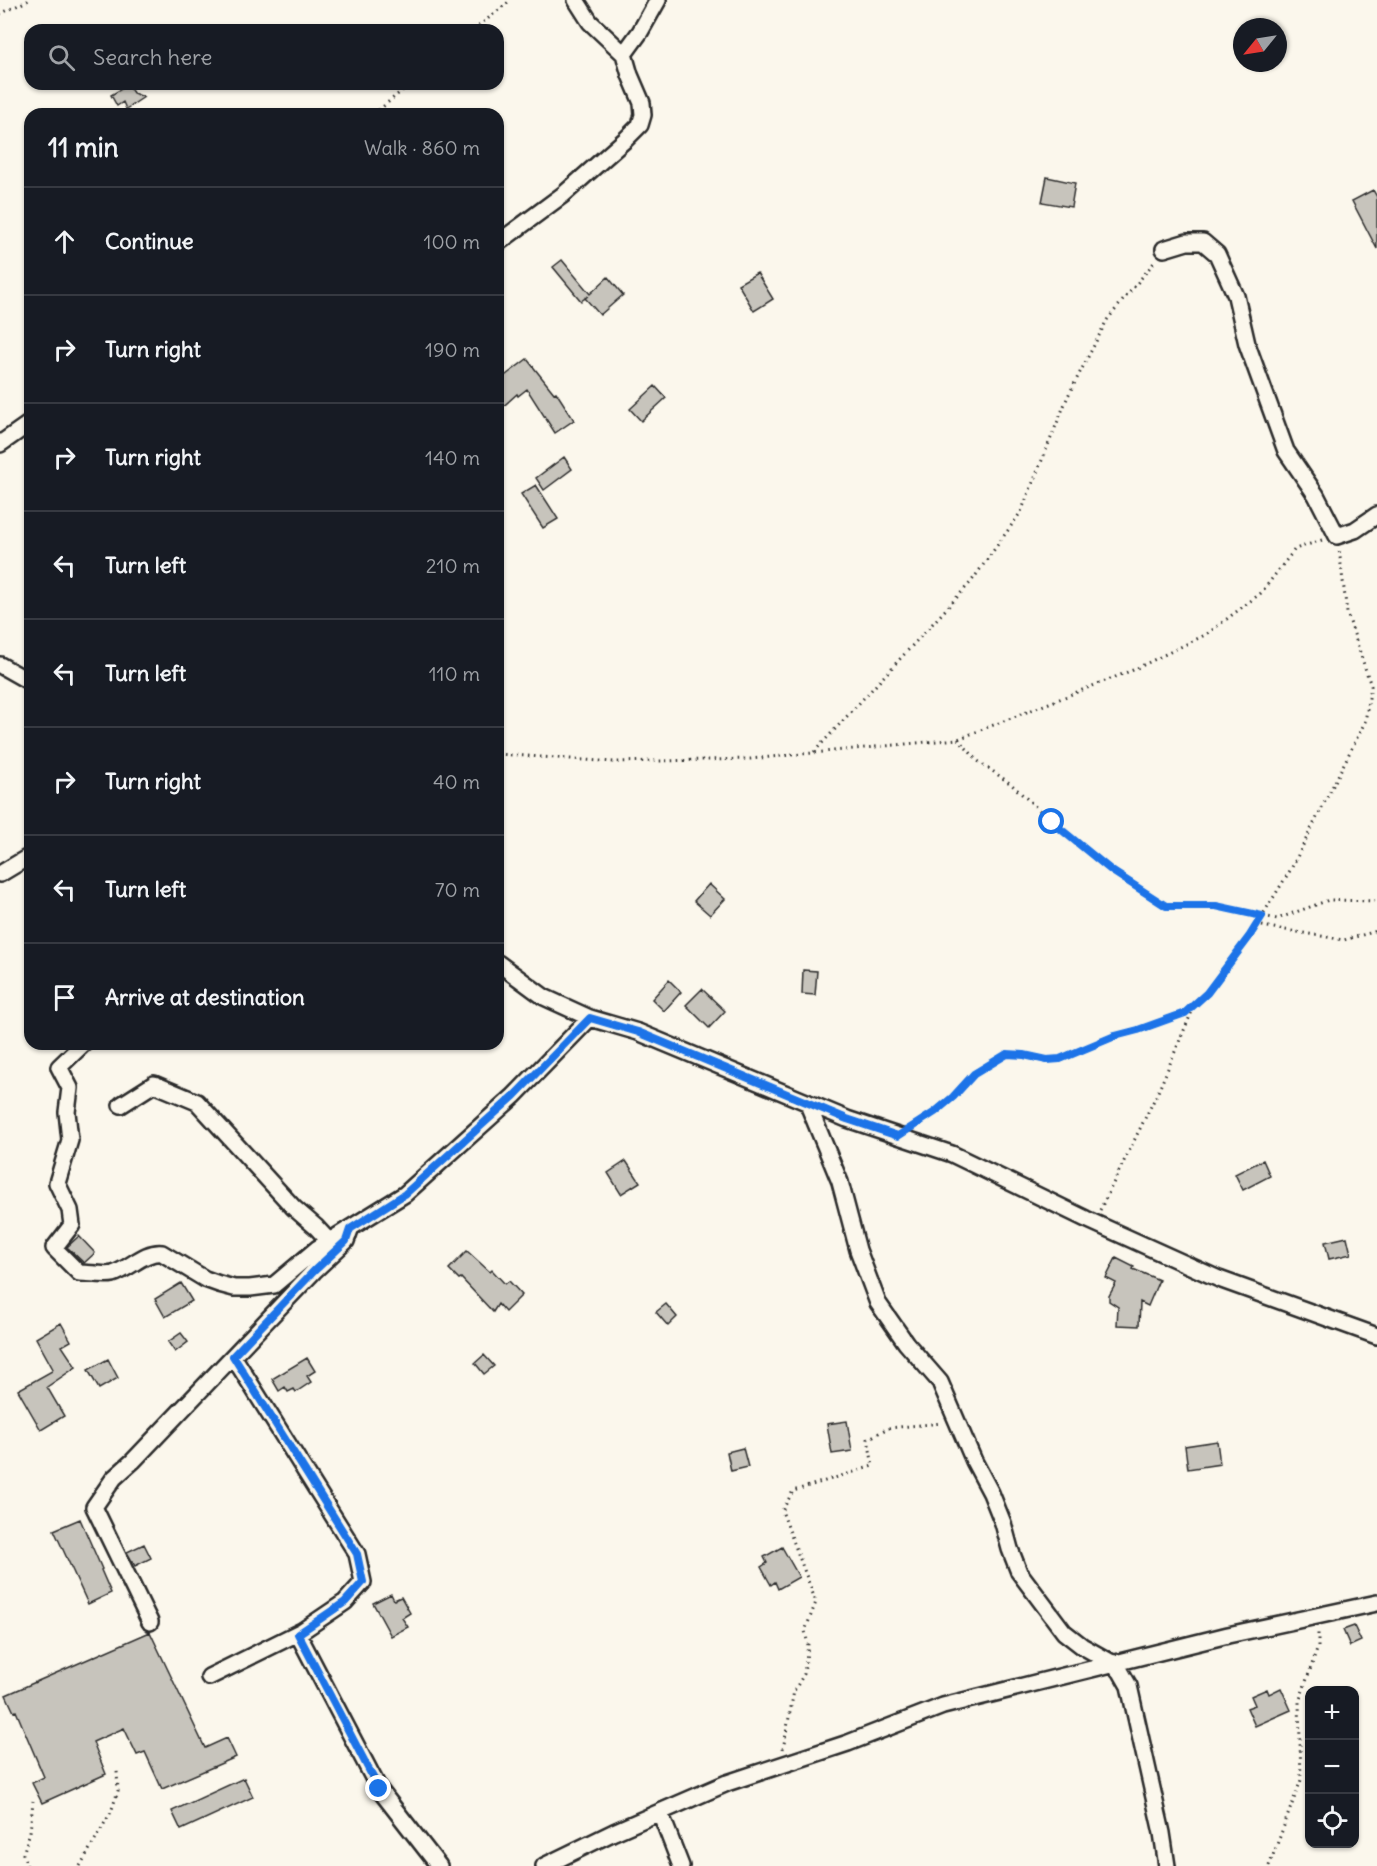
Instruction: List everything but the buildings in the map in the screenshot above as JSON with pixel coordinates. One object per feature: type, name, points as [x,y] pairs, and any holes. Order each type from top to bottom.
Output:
[{"type":"street","points":[[504,239],[564,194],[640,125],[643,116],[642,103],[624,54],[590,22],[576,0]]},
{"type":"street","points":[[624,54],[640,32],[658,0]]},
{"type":"street","points":[[1164,249],[1187,242],[1203,242],[1217,254],[1236,296],[1248,344],[1286,451],[1316,495],[1337,536],[1355,530],[1377,515]]},
{"type":"street","points":[[0,444],[24,427]]},
{"type":"street","points":[[5,671],[24,679]]},
{"type":"street","points":[[0,874],[24,860]]},
{"type":"street","points":[[504,967],[544,997],[590,1018],[638,1032],[847,1119],[952,1154],[1219,1279],[1377,1336]]},
{"type":"street","points":[[76,1050],[59,1066],[70,1088],[67,1112],[70,1140],[57,1183],[70,1210],[72,1226],[54,1248],[79,1273],[110,1275],[156,1252],[162,1253],[205,1280],[234,1288],[274,1285],[329,1241],[405,1194],[514,1096],[590,1018]]},
{"type":"street","points":[[121,1105],[154,1084],[197,1102],[294,1208],[329,1241]]},
{"type":"street","points":[[807,1102],[840,1182],[858,1250],[878,1303],[906,1342],[940,1382],[974,1461],[991,1493],[1019,1572],[1064,1632],[1114,1664],[1129,1686],[1162,1833],[1167,1866]]},
{"type":"street","points":[[150,1622],[94,1507],[114,1478],[133,1461],[314,1271],[346,1241],[350,1229]]},
{"type":"street","points":[[209,1677],[298,1634],[345,1602],[363,1582],[357,1554],[233,1356]]},
{"type":"street","points":[[544,1866],[727,1783],[848,1743],[943,1706],[1228,1635],[1377,1604]]},
{"type":"street","points":[[298,1634],[379,1789],[440,1866]]},
{"type":"street","points":[[660,1812],[681,1866]]},
{"type":"path","points":[[0,14],[29,0]]},
{"type":"path","points":[[482,24],[512,0]]},
{"type":"path","points":[[381,108],[403,90]]},
{"type":"path","points":[[813,753],[971,582],[1021,512],[1068,396],[1107,320],[1164,249]]},
{"type":"path","points":[[504,754],[614,762],[750,759],[958,739],[1133,670],[1207,634],[1261,593],[1295,549],[1337,536],[1347,613],[1371,686],[1365,722],[1291,868],[1256,925],[1207,993],[1185,1013],[1115,1036],[1060,1059],[1047,1060],[1007,1054],[974,1074],[953,1097],[935,1112],[898,1136]]},
{"type":"path","points":[[958,739],[978,761],[1011,784],[1052,822],[1112,871],[1166,906],[1216,906],[1277,919],[1329,900],[1377,901]]},
{"type":"path","points":[[1256,925],[1344,940],[1377,931]]},
{"type":"path","points":[[1094,1222],[1158,1092],[1193,1008]]},
{"type":"path","points":[[780,1766],[794,1691],[804,1674],[808,1645],[805,1631],[816,1602],[782,1510],[793,1491],[873,1466],[868,1439],[888,1428],[958,1422]]},
{"type":"path","points":[[1269,1866],[1301,1779],[1299,1702],[1318,1647],[1317,1615]]},
{"type":"path","points":[[80,1866],[111,1812],[118,1791],[117,1771]]},
{"type":"path","points":[[27,1866],[22,1854],[30,1832],[33,1801]]},
{"type":"route","points":[[379,1789],[298,1634],[345,1602],[363,1582],[357,1554],[233,1356],[346,1241],[350,1229],[405,1194],[514,1096],[590,1018],[638,1032],[847,1119],[898,1136],[935,1112],[953,1097],[974,1074],[1007,1054],[1047,1060],[1060,1059],[1115,1036],[1169,1020],[1193,1008],[1249,937],[1262,916],[1216,906],[1166,906],[1112,871],[1052,822]]}]
